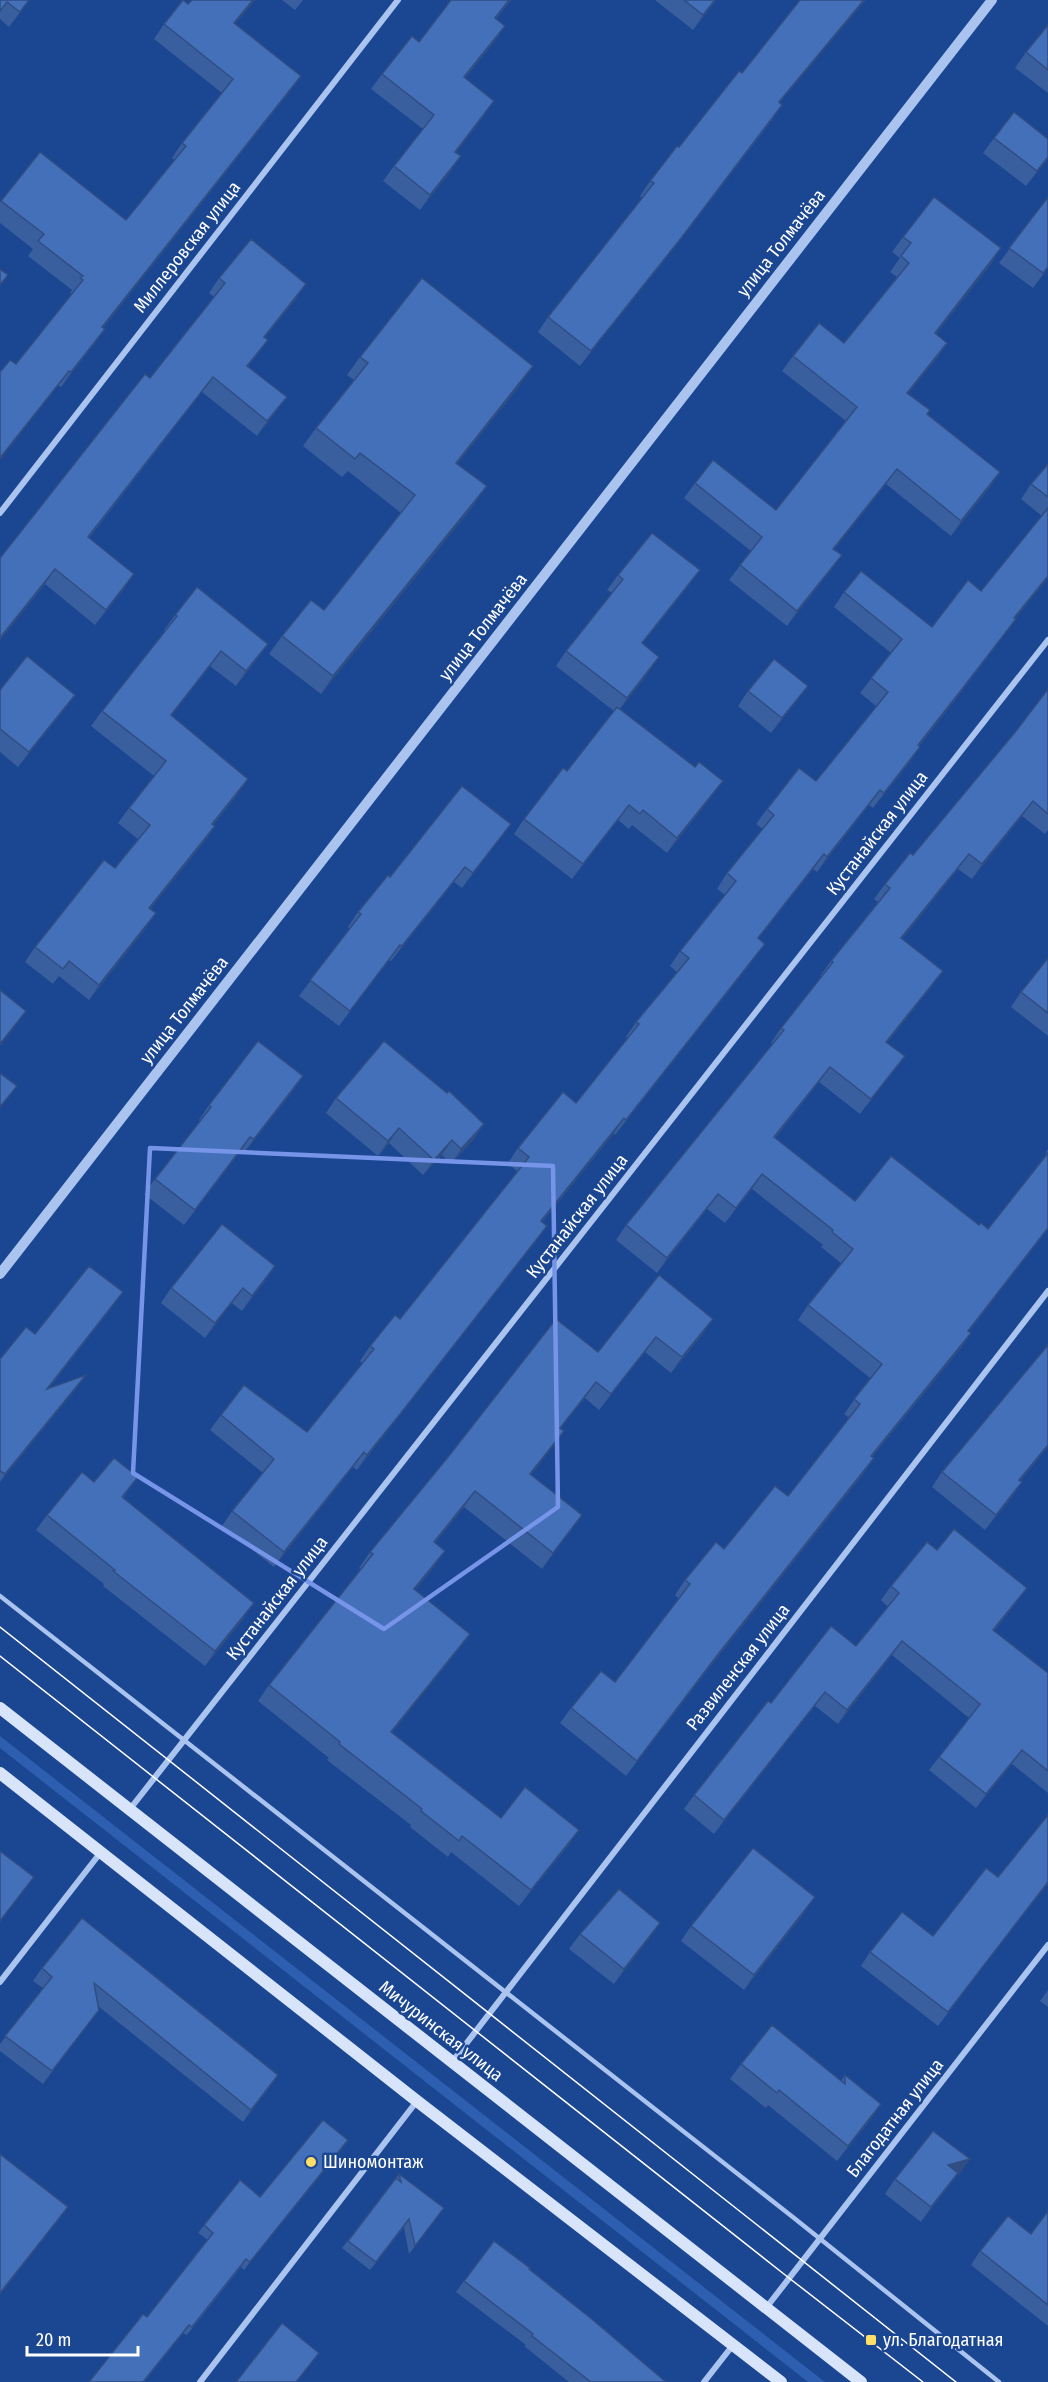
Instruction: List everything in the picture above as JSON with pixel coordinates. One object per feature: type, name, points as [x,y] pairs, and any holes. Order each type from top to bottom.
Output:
[{"type":"main road","name":"Мичуринская улица","points":[[0,1708],[861,2382]]},
{"type":"main road","points":[[0,1773],[417,2101],[781,2382]]},
{"type":"street","name":"Миллеровская улица","points":[[0,513],[399,0]]},
{"type":"street","name":"улица Толмачёва","points":[[0,1274],[992,0]]},
{"type":"street","name":"Кустанайская улица","points":[[130,1809],[1048,640]]},
{"type":"street","name":"Развиленская улица","points":[[452,2062],[1048,1291]]},
{"type":"street","points":[[0,1982],[100,1852]]},
{"type":"street","name":"Благодатная улица","points":[[766,2308],[1048,1945]]},
{"type":"street","points":[[200,2382],[417,2101]]},
{"type":"street","points":[[704,2382],[734,2345]]},
{"type":"lane","points":[[0,1596],[999,2382]]},
{"type":"highlighted area","points":[[150,1148],[553,1166],[558,1507],[384,1629],[133,1473]]},
{"type":"shaded area","points":[[0,1736],[825,2382],[808,2382],[0,1748]]},
{"type":"building","points":[[0,0],[29,0],[20,12],[7,2],[0,11]]},
{"type":"building","points":[[183,0],[188,4],[192,0],[253,0],[234,23],[301,76],[102,327],[105,329],[0,458],[0,372],[10,360],[16,364],[83,280],[80,278],[83,276],[38,241],[44,234],[1,201],[40,152],[126,220],[186,146],[182,143],[233,79],[164,24]]},
{"type":"building","points":[[451,0],[509,0],[495,18],[505,26],[464,77],[494,101],[455,152],[461,156],[430,195],[394,166],[434,115],[382,74],[412,36],[419,42]]},
{"type":"building","points":[[684,0],[715,0],[703,15]]},
{"type":"building","points":[[800,0],[864,0],[779,102],[782,105],[682,237],[591,351],[548,317],[654,183],[650,181],[677,146],[679,147],[739,71],[742,73]]},
{"type":"building","points":[[1048,25],[1048,70],[1026,52]]},
{"type":"building","points":[[1014,112],[1048,139],[1048,157],[1037,171],[994,138]]},
{"type":"building","points":[[934,197],[1001,248],[935,333],[947,343],[907,393],[930,410],[927,414],[1000,472],[961,521],[897,469],[833,549],[842,555],[797,611],[740,565],[762,537],[695,483],[713,460],[776,510],[857,407],[793,356],[819,323],[844,343],[909,263],[901,256],[911,243],[903,237]]},
{"type":"building","points":[[1048,197],[1048,267],[1043,273],[1009,248]]},
{"type":"building","points":[[251,239],[306,284],[264,337],[268,340],[247,366],[287,397],[267,421],[213,377],[88,537],[134,574],[106,610],[55,569],[0,638],[0,558],[145,374],[150,378],[225,283],[219,278]]},
{"type":"building","points":[[0,269],[8,275],[0,285]]},
{"type":"building","points":[[422,278],[533,366],[456,463],[487,486],[333,676],[282,636],[311,600],[324,610],[415,495],[360,453],[355,459],[316,428],[368,363],[360,357]]},
{"type":"building","points":[[1048,464],[1048,497],[1031,484]]},
{"type":"building","points":[[1048,508],[1048,576],[918,745],[920,747],[884,793],[880,790],[827,857],[824,854],[758,938],[765,944],[626,1120],[624,1118],[541,1221],[547,1226],[401,1413],[367,1455],[364,1452],[284,1552],[232,1511],[274,1459],[221,1415],[244,1385],[307,1432],[374,1349],[370,1346],[395,1315],[400,1319],[529,1157],[518,1148],[563,1092],[576,1103],[639,1024],[636,1022],[689,958],[680,951],[736,881],[727,873],[774,815],[767,809],[799,768],[816,781],[888,692],[871,678],[902,639],[844,592],[861,571],[932,627],[968,580],[981,591]]},
{"type":"building","points":[[652,533],[700,570],[642,643],[659,657],[627,698],[566,651],[623,579],[618,575]]},
{"type":"building","points":[[197,587],[268,644],[246,671],[221,651],[171,715],[248,779],[212,824],[215,826],[149,908],[156,913],[99,985],[69,961],[63,969],[35,947],[104,860],[115,868],[150,825],[129,808],[166,761],[102,711]]},
{"type":"building","points":[[27,656],[75,695],[29,752],[0,729],[0,690]]},
{"type":"building","points":[[774,659],[808,686],[782,718],[748,691]]},
{"type":"building","points":[[1048,689],[1048,814],[1033,801],[982,864],[969,854],[901,938],[943,971],[886,1042],[905,1056],[871,1099],[830,1067],[774,1137],[855,1201],[891,1156],[979,1225],[981,1223],[988,1229],[1048,1153],[1048,1228],[968,1331],[971,1333],[871,1456],[874,1458],[719,1653],[637,1761],[571,1708],[601,1671],[615,1682],[690,1584],[685,1580],[716,1542],[724,1549],[775,1486],[788,1496],[860,1404],[854,1399],[882,1364],[808,1305],[853,1249],[832,1232],[833,1230],[762,1174],[736,1208],[718,1194],[667,1258],[626,1225],[784,1030],[781,1028],[833,962],[831,961],[890,888],[885,884],[910,853],[913,855]]},
{"type":"building","points":[[617,707],[695,767],[699,762],[723,781],[677,838],[643,810],[640,814],[629,805],[583,864],[524,819],[563,768],[567,771]]},
{"type":"building","points":[[462,786],[511,824],[473,873],[465,867],[402,946],[400,945],[350,1011],[310,980],[361,914],[358,912],[388,875],[390,877]]},
{"type":"building","points":[[1048,958],[1048,1013],[1021,992]]},
{"type":"building","points":[[0,990],[26,1011],[0,1044]]},
{"type":"building","points":[[258,1041],[303,1076],[254,1139],[250,1137],[195,1210],[155,1179],[211,1107],[209,1105]]},
{"type":"building","points":[[384,1041],[447,1093],[449,1091],[484,1124],[461,1149],[452,1140],[434,1160],[399,1128],[388,1141],[336,1098]]},
{"type":"building","points":[[0,1073],[17,1086],[0,1107]]},
{"type":"building","points":[[222,1224],[275,1266],[252,1296],[243,1288],[215,1323],[171,1288]]},
{"type":"building","points":[[89,1266],[123,1292],[47,1389],[86,1375],[5,1474],[0,1471],[0,1359],[26,1327],[35,1334]]},
{"type":"building","points":[[659,1275],[713,1319],[682,1357],[656,1337],[611,1394],[596,1382],[560,1428],[564,1431],[530,1474],[582,1515],[553,1553],[475,1491],[434,1542],[445,1551],[414,1589],[470,1634],[391,1732],[501,1818],[525,1787],[579,1830],[531,1890],[462,1836],[459,1841],[269,1685],[373,1554],[370,1552],[556,1319],[598,1352]]},
{"type":"building","points":[[1048,1345],[1048,1445],[1019,1480],[1022,1482],[996,1515],[942,1472]]},
{"type":"building","points":[[114,1458],[138,1477],[122,1497],[254,1603],[215,1651],[113,1571],[115,1570],[47,1515],[82,1472],[94,1482]]},
{"type":"building","points":[[954,1529],[1027,1588],[993,1630],[1048,1673],[1048,1771],[1022,1750],[986,1794],[939,1757],[980,1704],[902,1641],[847,1710],[825,1692],[724,1820],[694,1795],[768,1701],[771,1703],[831,1626],[856,1646],[899,1593],[891,1586],[927,1542],[937,1550]]},
{"type":"building","points":[[1048,1815],[1048,1882],[948,2012],[870,1952],[902,1912],[933,1936],[986,1868],[998,1877]]},
{"type":"building","points":[[753,1848],[815,1897],[754,1975],[691,1926]]},
{"type":"building","points":[[0,1851],[34,1877],[0,1921]]},
{"type":"building","points":[[619,1889],[660,1923],[624,1969],[580,1934]]},
{"type":"building","points":[[82,1918],[278,2075],[251,2110],[94,1983],[99,2010],[52,2071],[5,2036],[52,1977],[42,1968]]},
{"type":"building","points":[[772,2025],[845,2084],[845,2075],[881,2104],[848,2146],[779,2090],[777,2093],[741,2064]]},
{"type":"building","points":[[323,2120],[348,2140],[250,2262],[246,2259],[192,2327],[189,2325],[143,2382],[89,2382],[143,2314],[147,2317],[213,2233],[204,2225],[240,2180],[260,2197]]},
{"type":"building","points":[[933,2131],[970,2159],[948,2165],[958,2173],[931,2207],[895,2179]]},
{"type":"building","points":[[0,2154],[68,2207],[0,2293]]},
{"type":"building","points":[[399,2174],[444,2208],[415,2246],[409,2219],[376,2262],[348,2241],[396,2178],[401,2182]]},
{"type":"building","points":[[1048,2211],[1048,2305],[980,2251],[1008,2216],[1031,2234]]},
{"type":"building","points":[[494,2241],[530,2268],[666,2382],[591,2382],[464,2281]]},
{"type":"building","points":[[282,2323],[319,2353],[296,2382],[236,2382]]},
{"type":"tram line","points":[[0,1627],[956,2382]]},
{"type":"tram line","points":[[0,1656],[923,2382]]},
{"type":"place","name":"Шиномонтаж","points":[[311,2162]]},
{"type":"place","name":"ул. Благодатная","points":[[871,2340]]}]
